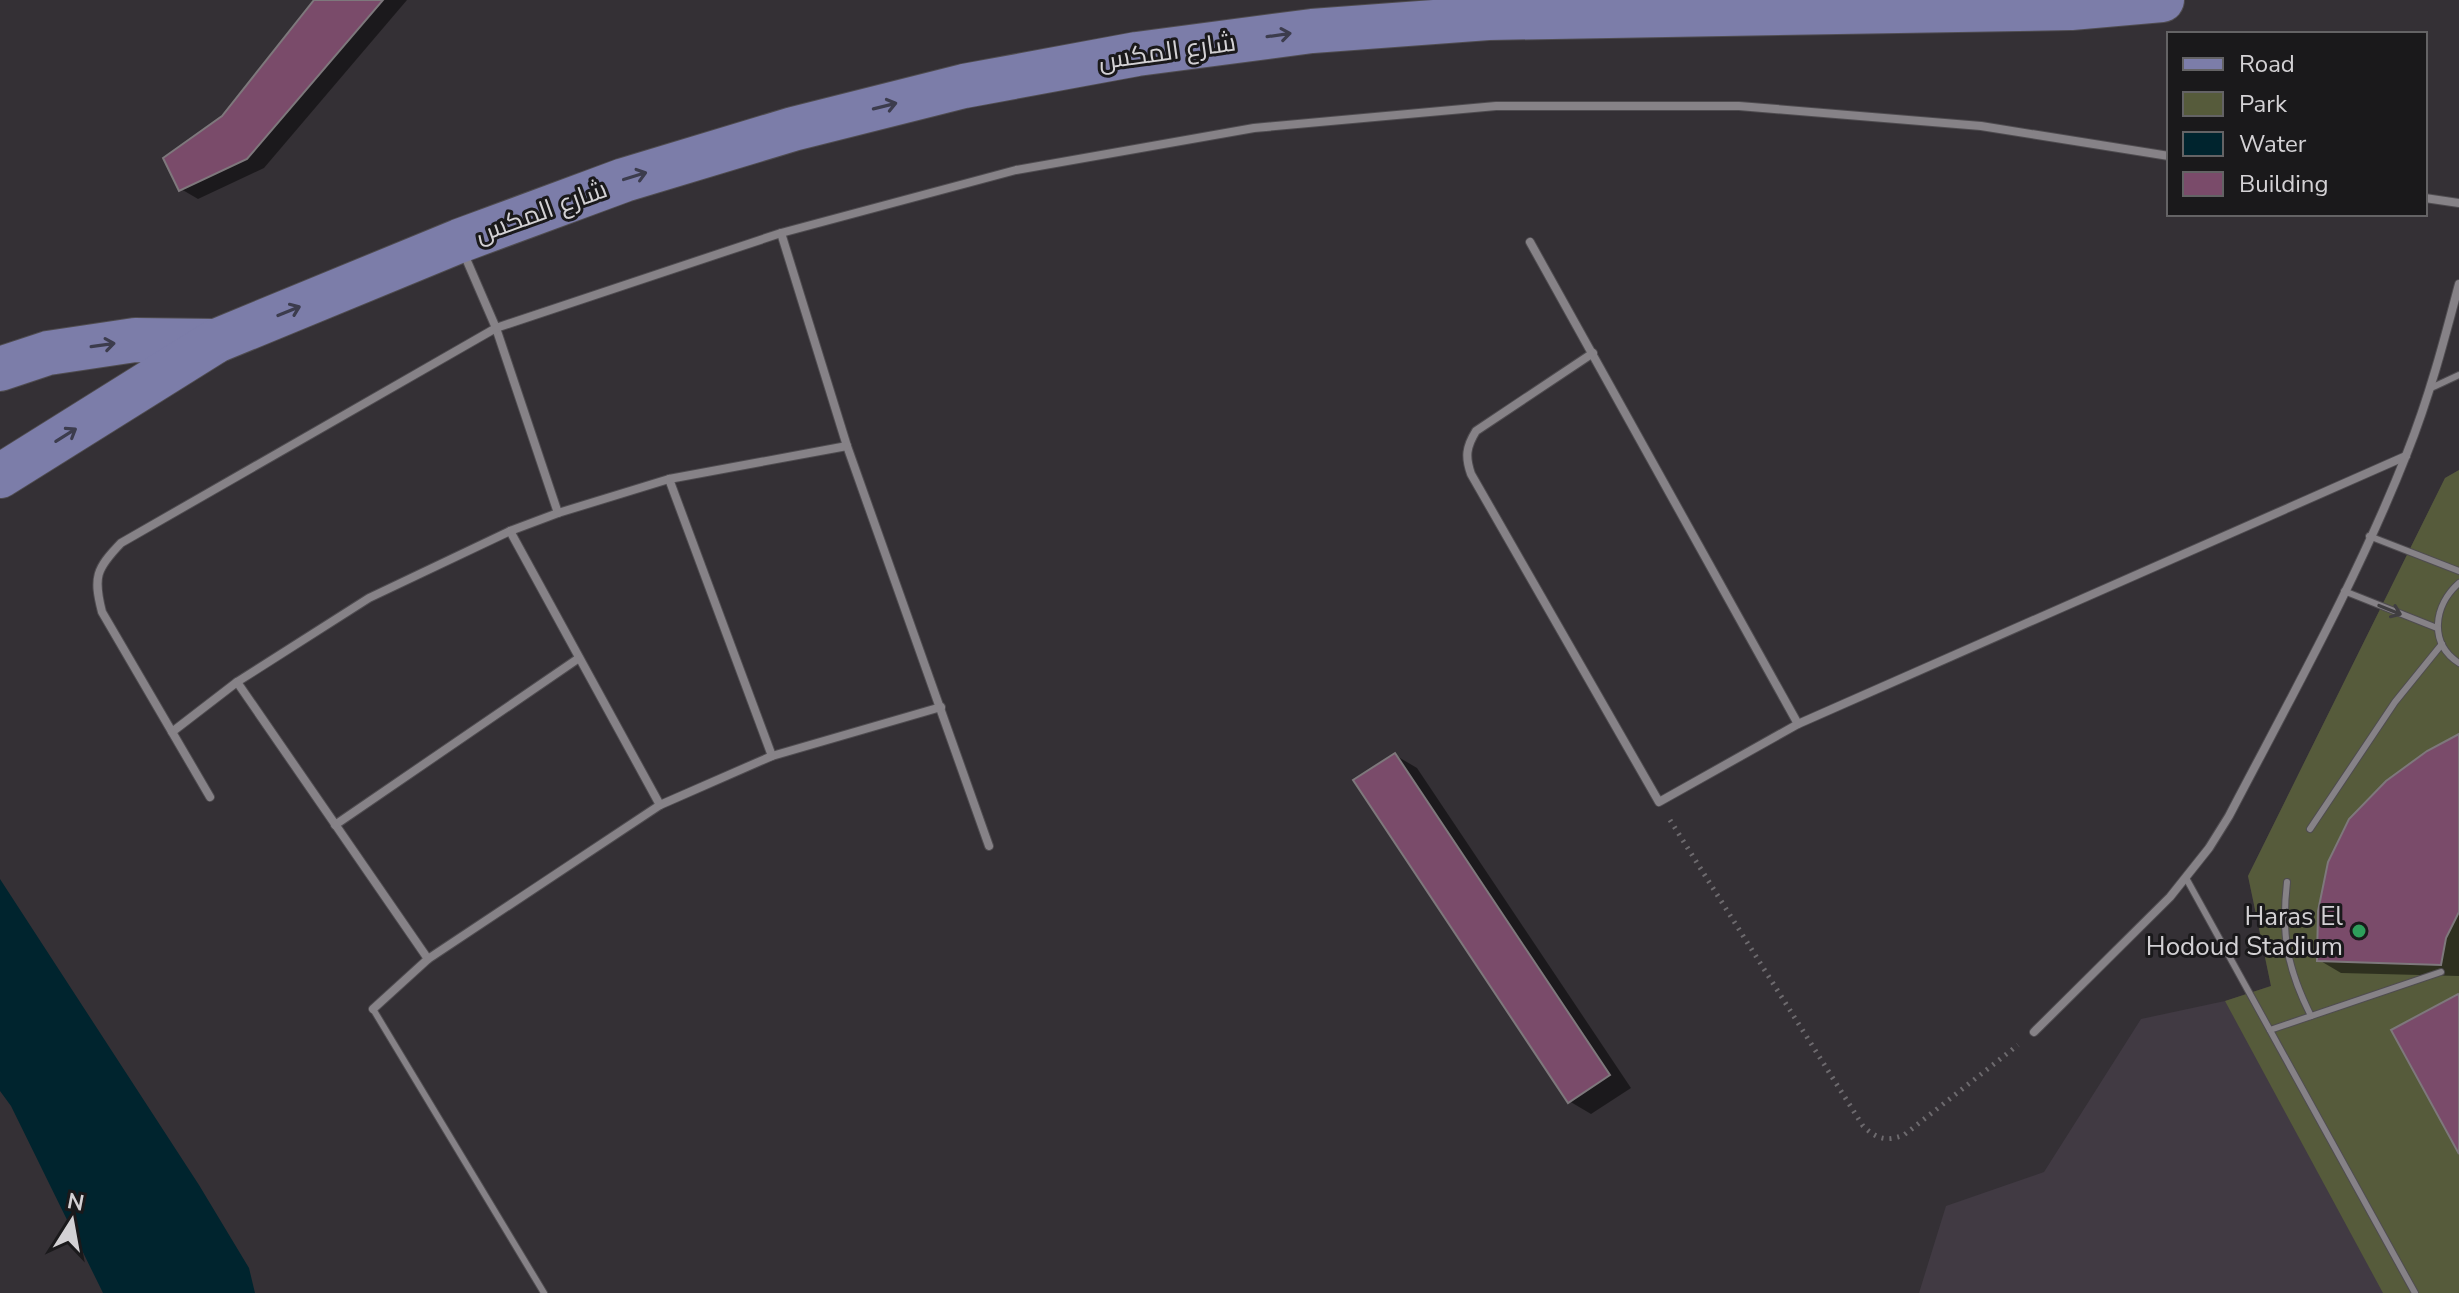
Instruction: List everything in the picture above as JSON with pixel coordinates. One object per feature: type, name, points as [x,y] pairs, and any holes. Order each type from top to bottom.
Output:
[{"type":"main road","name":"شارع المكس","points":[[0,476],[216,341],[459,241],[624,180],[793,129],[964,86],[1137,54],[1312,31],[1488,18],[2071,8],[2162,0]]},
{"type":"main road","name":"شارع المكس","points":[[0,369],[48,353],[135,340],[216,341]]},
{"type":"street","points":[[210,797],[102,612],[96,587],[103,562],[121,543],[496,328],[781,233],[1016,170],[1254,128],[1496,106],[1739,106],[1981,126],[2167,156]]},
{"type":"street","points":[[2427,198],[2459,203]]},
{"type":"street","points":[[781,233],[847,446],[989,846]]},
{"type":"street","points":[[459,241],[496,328],[558,513]]},
{"type":"street","points":[[1530,242],[1798,724]]},
{"type":"street","points":[[2034,1032],[2186,878],[2229,816],[2344,591],[2406,456],[2431,388],[2459,284]]},
{"type":"street","points":[[1593,353],[1476,431],[1465,458],[1471,474],[1659,802],[1798,724],[2406,456]]},
{"type":"street","points":[[172,732],[237,682],[369,598],[510,531],[669,479],[847,446]]},
{"type":"street","points":[[669,479],[772,756]]},
{"type":"street","points":[[510,531],[660,805]]},
{"type":"street","points":[[335,825],[579,658]]},
{"type":"street","points":[[237,682],[428,959]]},
{"type":"street","points":[[373,1009],[428,959],[660,805],[772,756],[941,707]]},
{"type":"lane","points":[[2431,388],[2459,375]]},
{"type":"lane","points":[[2369,536],[2459,571]]},
{"type":"lane","points":[[2459,583],[2445,596],[2437,628],[2442,644],[2451,658],[2459,663]]},
{"type":"lane","points":[[2344,591],[2437,628]]},
{"type":"lane","points":[[2310,829],[2395,702],[2442,644]]},
{"type":"lane","points":[[2186,878],[2415,1293]]},
{"type":"lane","points":[[2287,882],[2283,916],[2286,951],[2295,985],[2311,1016]]},
{"type":"lane","points":[[2270,1030],[2441,972]]},
{"type":"lane","points":[[373,1009],[544,1293]]},
{"type":"path","points":[[1659,802],[1863,1126],[1873,1136],[1888,1141],[1904,1135],[2034,1032]]},
{"type":"shaded area","points":[[2459,470],[2459,1293],[1919,1293],[1946,1206],[2044,1172],[2141,1019],[2225,1001],[2271,986],[2248,876],[2445,478]]},
{"type":"green space","name":"Haras El Hodoud Stadium","points":[[2459,470],[2459,1293],[2383,1293],[2225,1001],[2271,986],[2248,876],[2445,478]]},
{"type":"water","points":[[0,879],[199,1185],[249,1268],[255,1293],[103,1293],[11,1106],[0,1091]]},
{"type":"building","points":[[314,0],[383,0],[247,159],[179,191],[163,158],[222,116]]},
{"type":"building","points":[[2459,734],[2459,912],[2446,938],[2441,965],[2317,961],[2318,911],[2328,862],[2349,819],[2386,781],[2427,751]]},
{"type":"building","points":[[1395,753],[1610,1075],[1568,1103],[1353,780]]},
{"type":"building","points":[[2459,996],[2459,1154],[2391,1030]]},
{"type":"place","name":"Haras El Hodoud Stadium","points":[[2359,931]]}]
